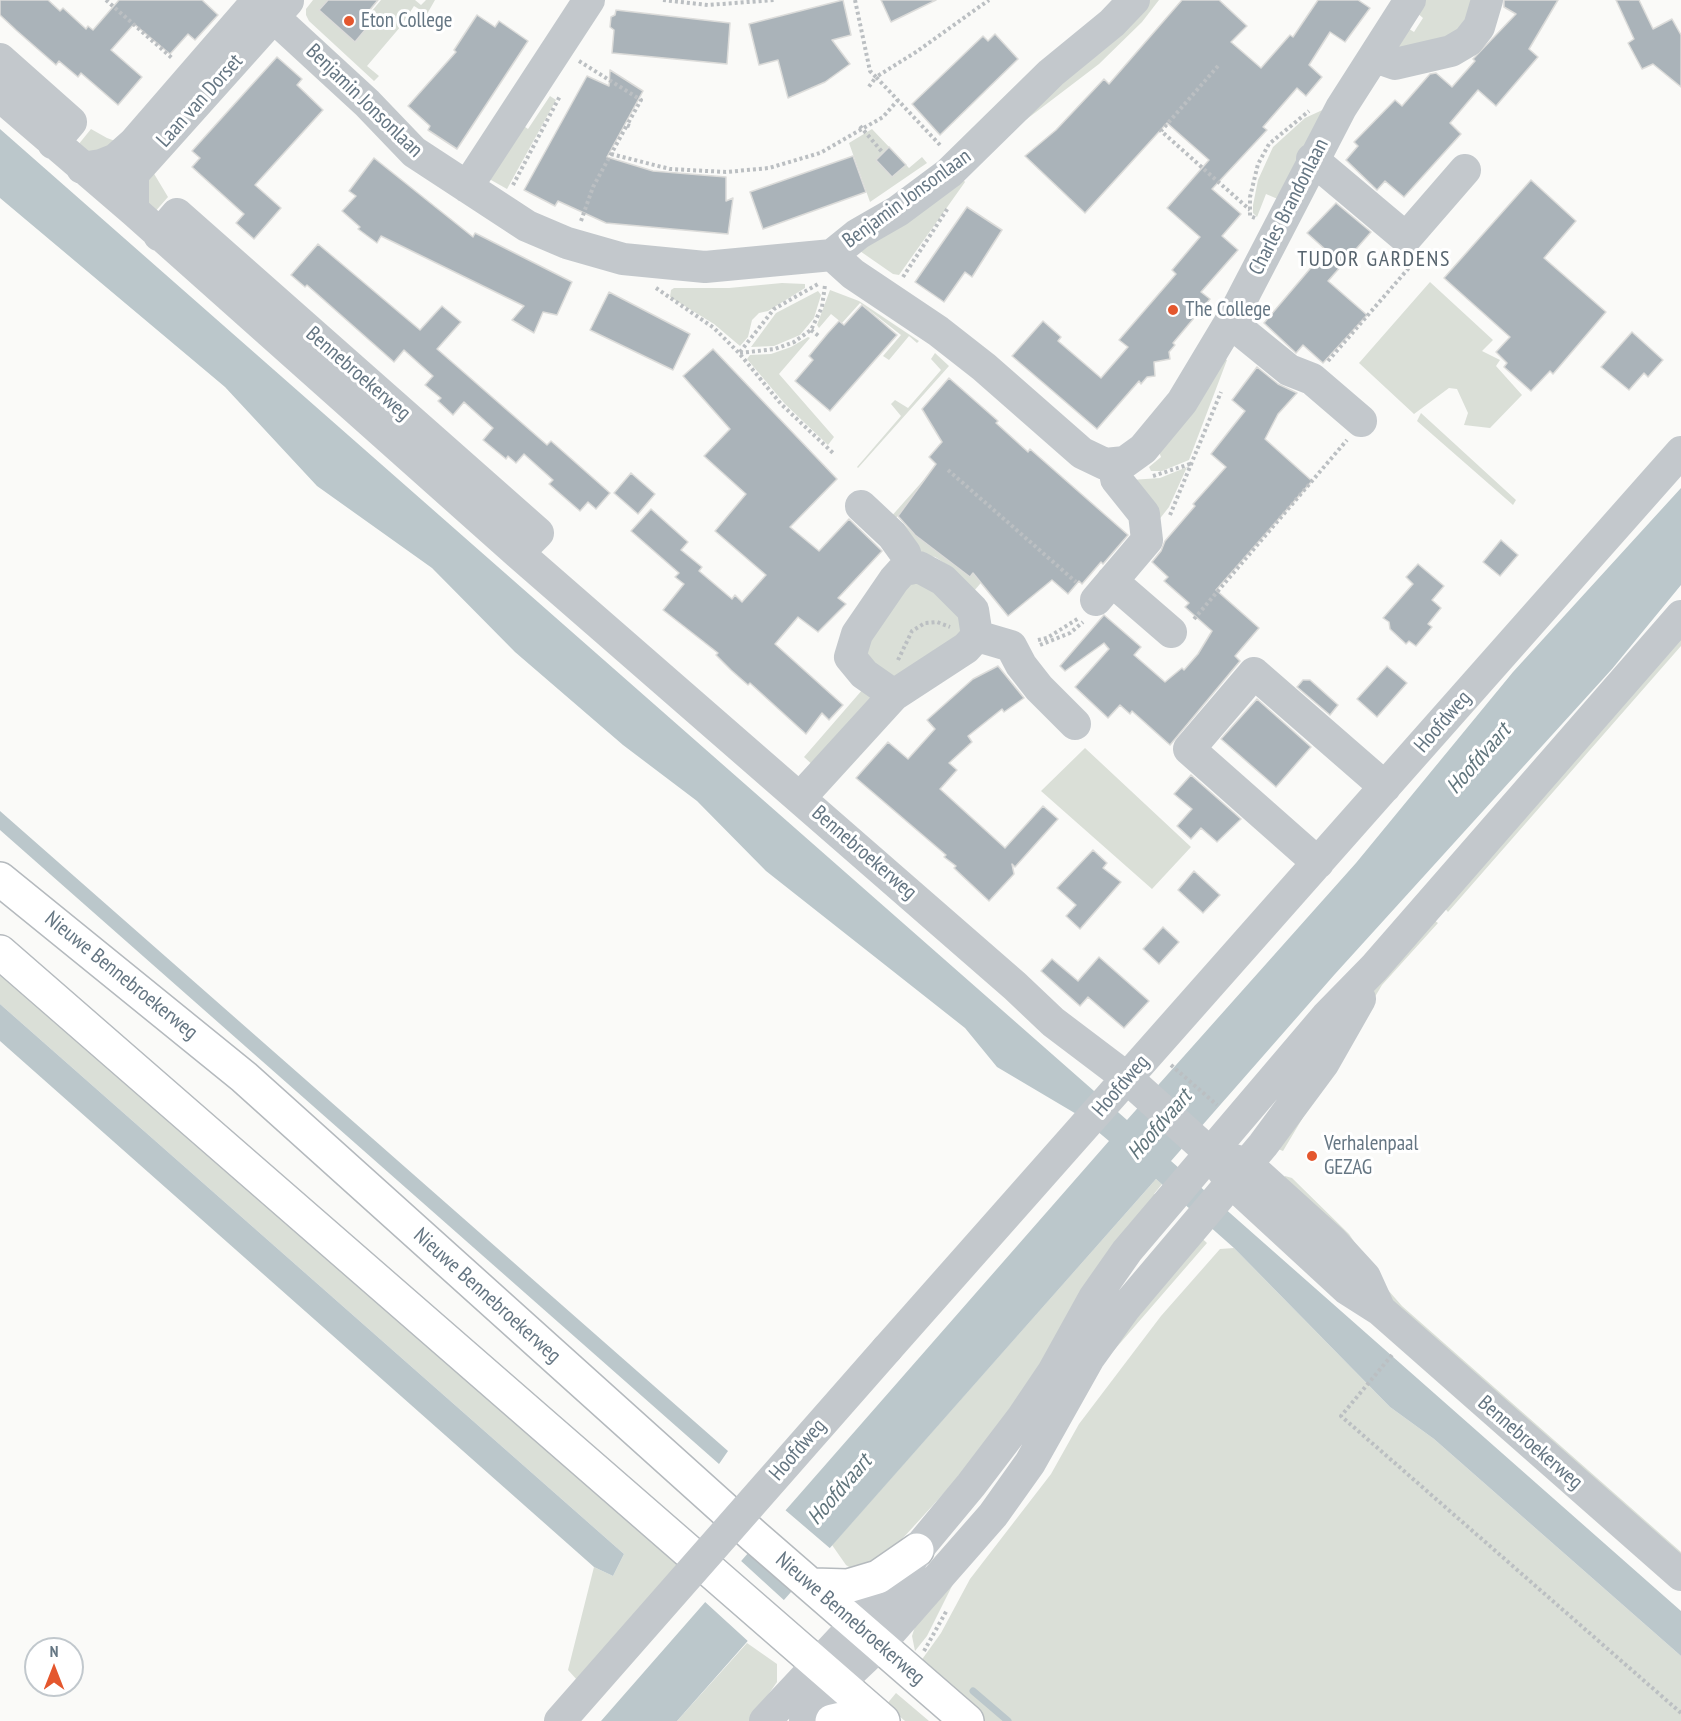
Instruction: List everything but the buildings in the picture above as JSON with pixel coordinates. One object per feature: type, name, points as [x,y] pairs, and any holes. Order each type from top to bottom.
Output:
[{"type":"main road","name":"Nieuwe Bennebroekerweg","points":[[0,879],[244,1077],[754,1536],[967,1721]]},
{"type":"main road","points":[[0,952],[878,1716]]},
{"type":"main road","points":[[813,1585],[849,1586],[878,1576],[917,1550]]},
{"type":"main road","points":[[832,1721],[878,1716]]},
{"type":"street","points":[[467,187],[574,57],[589,0]]},
{"type":"street","name":"Benjamin Jonsonlaan","points":[[267,3],[414,152],[527,226],[567,243],[623,259],[705,267],[831,255],[858,234],[898,211],[968,158],[1051,73],[1112,23],[1134,0]]},
{"type":"street","name":"Charles Brandonlaan","points":[[1115,464],[1135,457],[1182,402],[1230,322],[1312,159],[1341,108],[1410,0]]},
{"type":"street","points":[[1375,57],[1395,64],[1451,51],[1468,41],[1479,27],[1487,0]]},
{"type":"street","name":"Laan van Dorset","points":[[82,168],[117,159],[134,143],[191,76],[267,3]]},
{"type":"street","name":"Laan van Dorset","points":[[133,210],[133,174],[267,3]]},
{"type":"street","points":[[0,59],[70,122],[53,143]]},
{"type":"street","name":"Bennebroekerweg","points":[[0,96],[159,235],[528,543],[800,798],[1202,1157],[1233,1181],[1332,1241],[1365,1276],[1380,1310],[1681,1575]]},
{"type":"street","points":[[1312,159],[1406,238],[1465,170]]},
{"type":"street","points":[[831,255],[853,274],[958,347],[1082,453],[1092,460],[1115,464],[1116,479],[1144,514],[1148,528],[1147,540],[1104,591],[1171,632]]},
{"type":"street","points":[[1230,322],[1289,370],[1312,379],[1360,421]]},
{"type":"street","name":"Hoofdweg","points":[[560,1721],[887,1349],[1087,1125],[1124,1089],[1318,863],[1681,452]]},
{"type":"street","points":[[861,506],[892,535],[905,553],[910,569]]},
{"type":"street","points":[[894,695],[864,674],[850,657],[863,625],[903,570],[919,567],[943,580],[973,610],[977,636]]},
{"type":"street","points":[[868,1634],[917,1550],[1023,1418],[1053,1372],[1094,1298],[1127,1251],[1202,1157],[1326,1017],[1374,968],[1681,616]]},
{"type":"street","points":[[977,636],[1022,647],[1021,665],[1039,688],[1075,724]]},
{"type":"street","points":[[800,798],[894,695],[966,648],[977,636]]},
{"type":"street","points":[[1318,863],[1189,749],[1254,673],[1385,787]]},
{"type":"street","points":[[765,1721],[829,1672],[993,1515],[1030,1463],[1089,1358],[1153,1271],[1233,1181],[1323,1064],[1360,1000],[1374,968]]},
{"type":"street","points":[[805,1721],[829,1672]]},
{"type":"path","points":[[106,0],[191,76]]},
{"type":"path","points":[[663,0],[708,5],[775,0]]},
{"type":"path","points":[[611,154],[670,169],[726,172],[758,169],[819,153],[883,117],[898,100],[870,71],[855,0]]},
{"type":"path","points":[[868,88],[876,77],[916,52],[989,0]]},
{"type":"path","points":[[574,57],[640,100],[629,126],[593,187],[579,227]]},
{"type":"path","points":[[1218,66],[1161,131],[1250,210]]},
{"type":"path","points":[[508,194],[563,91]]},
{"type":"path","points":[[1278,227],[1250,216],[1254,179],[1269,144],[1303,114],[1320,104],[1331,103],[1341,108]]},
{"type":"path","points":[[862,128],[883,153]]},
{"type":"path","points":[[1312,379],[1419,257],[1409,248],[1406,238]]},
{"type":"path","points":[[825,281],[822,307],[811,330],[794,342],[775,349],[739,353],[774,309],[825,281]]},
{"type":"path","points":[[653,286],[664,296],[714,328],[739,353],[781,404],[833,453]]},
{"type":"path","points":[[811,330],[820,337]]},
{"type":"path","points":[[1148,528],[1162,524],[1173,511],[1222,388]]},
{"type":"path","points":[[1171,632],[1177,638],[1362,423],[1360,421]]},
{"type":"path","points":[[948,470],[1104,591]]},
{"type":"path","points":[[1022,647],[1047,638],[1079,618],[1104,591]]},
{"type":"path","points":[[1022,647],[1070,633],[1098,608],[1104,591]]},
{"type":"path","points":[[1164,1059],[1226,1113]]},
{"type":"path","points":[[1395,1352],[1341,1416],[1681,1713]]},
{"type":"shaded area","points":[[313,0],[328,0],[320,10],[355,41],[370,24],[366,18],[381,0],[415,0],[421,5],[426,0],[435,0],[427,14],[414,6],[401,26],[367,66],[379,76],[374,81],[309,21],[306,9]]},
{"type":"shaded area","points":[[1147,0],[1159,0],[1142,22],[1099,64],[1019,125]]},
{"type":"shaded area","points":[[1424,0],[1479,0],[1469,29],[1395,55],[1406,27],[1414,32],[1423,18],[1416,12]]},
{"type":"shaded area","points":[[550,96],[556,100],[507,189],[484,176],[521,124],[528,129]]},
{"type":"shaded area","points":[[1329,107],[1280,200],[1266,194],[1257,217],[1253,213],[1253,205],[1258,180],[1273,147],[1305,118]]},
{"type":"shaded area","points":[[91,129],[126,145],[90,154],[78,145]]},
{"type":"shaded area","points":[[872,129],[909,168],[922,157],[927,163],[870,202],[849,143]]},
{"type":"shaded area","points":[[150,167],[168,197],[153,214],[143,202]]},
{"type":"shaded area","points":[[960,176],[965,182],[899,275],[893,274],[857,249]]},
{"type":"shaded area","points":[[1430,282],[1493,340],[1482,351],[1500,360],[1496,366],[1522,395],[1490,428],[1464,425],[1468,413],[1457,389],[1449,388],[1414,414],[1359,363]]},
{"type":"shaded area","points":[[782,283],[805,284],[805,288],[768,311],[759,313],[752,320],[748,337],[740,346],[714,324],[670,297],[671,290],[674,288],[729,288]]},
{"type":"shaded area","points":[[830,290],[859,301],[919,341],[917,343],[909,336],[889,360],[883,356],[901,335],[860,303],[842,323],[831,314],[819,328],[817,325]]},
{"type":"shaded area","points":[[818,291],[821,295],[814,318],[800,335],[774,346],[751,347],[776,313]]},
{"type":"shaded area","points":[[810,338],[779,374],[834,437],[828,445],[785,404],[747,359],[750,355],[771,354],[791,347]]},
{"type":"shaded area","points":[[935,353],[949,366],[858,468],[901,416],[891,404],[895,400],[908,408],[941,370],[931,359]]},
{"type":"shaded area","points":[[1221,357],[1227,360],[1189,460],[1162,471],[1151,471],[1149,467],[1161,457],[1157,447]]},
{"type":"shaded area","points":[[1421,413],[1516,500],[1513,505],[1417,421]]},
{"type":"shaded area","points":[[1187,467],[1169,507],[1158,521],[1131,480],[1160,478]]},
{"type":"shaded area","points":[[928,475],[951,506],[922,484],[896,518],[933,549],[979,565],[1020,537],[974,591],[949,566],[935,557],[913,552],[889,519]]},
{"type":"shaded area","points":[[912,576],[922,579],[967,620],[963,637],[890,681],[865,653],[875,629]]},
{"type":"shaded area","points":[[1681,632],[1681,646],[1448,912],[1441,904]]},
{"type":"shaded area","points":[[863,689],[874,701],[817,769],[804,757]]},
{"type":"shaded area","points":[[1085,748],[1191,847],[1152,889],[1041,791]]},
{"type":"shaded area","points":[[1429,916],[1438,923],[1382,985],[1283,1151],[1273,1147],[1387,969]]},
{"type":"shaded area","points":[[0,959],[684,1562],[578,1681],[568,1670],[594,1567],[613,1576],[624,1554],[0,1004]]},
{"type":"shaded area","points":[[1285,1176],[1292,1178],[1349,1234],[1381,1282],[1402,1306],[1681,1552],[1681,1563],[1441,1352],[1279,1183]]},
{"type":"shaded area","points":[[1156,1179],[1162,1184],[1154,1194],[1158,1196],[1009,1422],[871,1573],[858,1573],[846,1565],[832,1545]]},
{"type":"shaded area","points":[[1195,1232],[1207,1243],[1109,1356],[955,1580],[927,1636],[915,1651],[912,1636],[919,1614],[1076,1393]]},
{"type":"shaded area","points":[[1234,1248],[1390,1407],[1434,1439],[1681,1656],[1681,1721],[982,1721],[918,1665],[941,1633],[970,1579],[1051,1474],[1079,1424],[1161,1316],[1220,1249]]},
{"type":"shaded area","points":[[747,1643],[777,1664],[777,1682],[750,1721],[677,1721]]},
{"type":"shaded area","points":[[896,1693],[929,1721],[905,1721],[886,1705]]},
{"type":"water","name":"Hoofdvaart","points":[[0,129],[1127,1120],[1356,863],[1513,672],[1681,488],[1681,585],[1612,669],[1335,974],[1171,1161],[1681,1611],[1681,1656],[1434,1439],[1390,1407],[1234,1248],[1156,1179],[677,1721],[601,1721],[1109,1141],[1078,1115],[997,1067],[965,1028],[766,871],[697,801],[623,745],[515,652],[432,568],[317,486],[225,387],[0,198]]},
{"type":"water","points":[[0,811],[728,1451],[719,1464],[0,830]]},
{"type":"water","points":[[0,1004],[624,1554],[613,1576],[594,1567],[0,1041]]},
{"type":"pier","points":[[784,1509],[832,1550],[794,1593],[747,1552]]},
{"type":"pier","points":[[740,1560],[786,1602],[750,1643],[704,1601]]},
{"type":"waterway","points":[[973,1691],[1008,1721]]},
{"type":"place","name":"Eton College","points":[[349,21]]},
{"type":"place","name":"The College","points":[[1173,310]]},
{"type":"place","name":"Verhalenpaal GEZAG","points":[[1312,1156]]},
{"type":"district","name":"TUDOR GARDENS","points":[[1374,260]]}]
